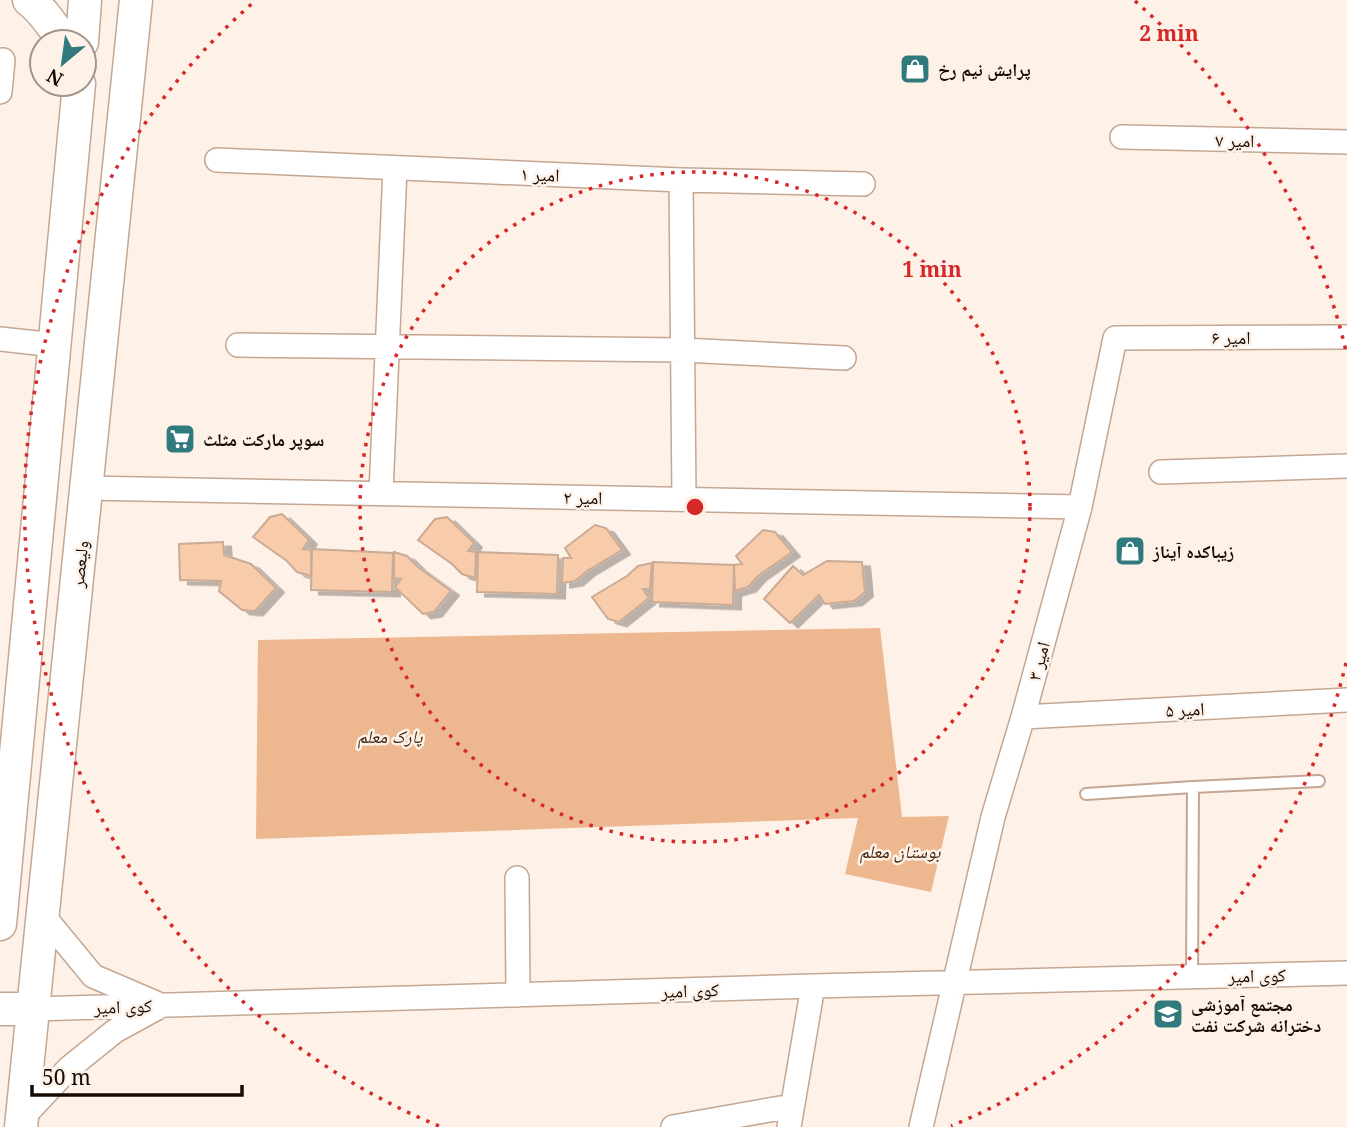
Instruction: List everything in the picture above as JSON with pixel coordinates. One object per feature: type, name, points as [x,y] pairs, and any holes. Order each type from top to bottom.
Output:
[{"type":"main road","points":[[29,0],[54,28]]},
{"type":"main road","points":[[83,28],[85,0]]},
{"type":"main road","name":"ولیعصر","points":[[22,1123],[136,0]]},
{"type":"main road","points":[[0,924],[78,98]]},
{"type":"main road","points":[[0,1009],[33,1009]]},
{"type":"street","points":[[0,92],[3,60]]},
{"type":"street","name":"امیر ۷","points":[[1122,137],[1347,142]]},
{"type":"street","name":"امیر ۱","points":[[217,160],[681,180],[863,184]]},
{"type":"street","points":[[381,493],[395,168]]},
{"type":"street","points":[[681,180],[684,499]]},
{"type":"street","name":"امیر ۶","points":[[1115,338],[1347,337]]},
{"type":"street","name":"امیر ۳","points":[[920,1127],[993,817],[1080,507],[1115,338]]},
{"type":"street","points":[[0,339],[55,345]]},
{"type":"street","points":[[238,345],[683,350],[844,358]]},
{"type":"street","points":[[1161,472],[1347,466]]},
{"type":"street","name":"امیر ۲","points":[[86,488],[1080,507]]},
{"type":"street","name":"امیر ۵","points":[[1023,717],[1347,700]]},
{"type":"street","points":[[517,878],[518,995]]},
{"type":"street","points":[[42,914],[93,975],[162,1005]]},
{"type":"street","name":"کوی امیر","points":[[33,1009],[1347,973]]},
{"type":"street","points":[[673,1127],[790,1117],[813,986]]},
{"type":"street","points":[[22,1123],[69,1068],[115,1031],[162,1005]]},
{"type":"lane","points":[[1086,794],[1320,781]]},
{"type":"lane","points":[[1192,977],[1194,787]]},
{"type":"green space","name":"پارک معلم","points":[[880,628],[902,817],[949,816],[931,892],[845,874],[858,818],[256,839],[258,640]]},
{"type":"building","points":[[282,514],[309,540],[303,549],[311,550],[311,576],[297,572],[287,561],[253,537],[270,517]]},
{"type":"building","points":[[447,517],[474,543],[468,551],[476,552],[475,578],[462,574],[418,540],[435,519]]},
{"type":"building","points":[[595,525],[606,528],[622,550],[575,581],[562,583],[563,558],[571,558],[565,548]]},
{"type":"building","points":[[763,530],[775,532],[792,552],[758,576],[748,587],[735,591],[734,565],[742,564],[736,556]]},
{"type":"building","points":[[223,542],[224,555],[251,564],[276,588],[255,611],[242,610],[219,591],[221,581],[180,580],[179,544]]},
{"type":"building","points":[[312,549],[393,553],[392,592],[311,590]]},
{"type":"building","points":[[394,552],[407,556],[451,591],[434,612],[423,614],[395,587],[401,579],[394,578]]},
{"type":"building","points":[[478,552],[558,555],[557,594],[477,592]]},
{"type":"building","points":[[827,561],[862,562],[865,592],[854,601],[825,604],[819,595],[790,623],[764,599],[793,566],[803,575]]},
{"type":"building","points":[[653,562],[734,565],[733,605],[652,602]]},
{"type":"building","points":[[652,563],[650,589],[643,589],[649,598],[619,622],[608,619],[592,597],[627,576],[638,566]]},
{"type":"place","name":"پرایش نیم رخ","points":[[915,69]]},
{"type":"place","name":"سوپر مارکت مثلث","points":[[180,439]]},
{"type":"place","name":"زیباکده آیناز","points":[[1130,551]]},
{"type":"place","name":"مجتمع آموزشی دخترانه شرکت نفت","points":[[1168,1014]]},
{"type":"park label","name":"بوستان معلم","points":[[900,851]]}]
